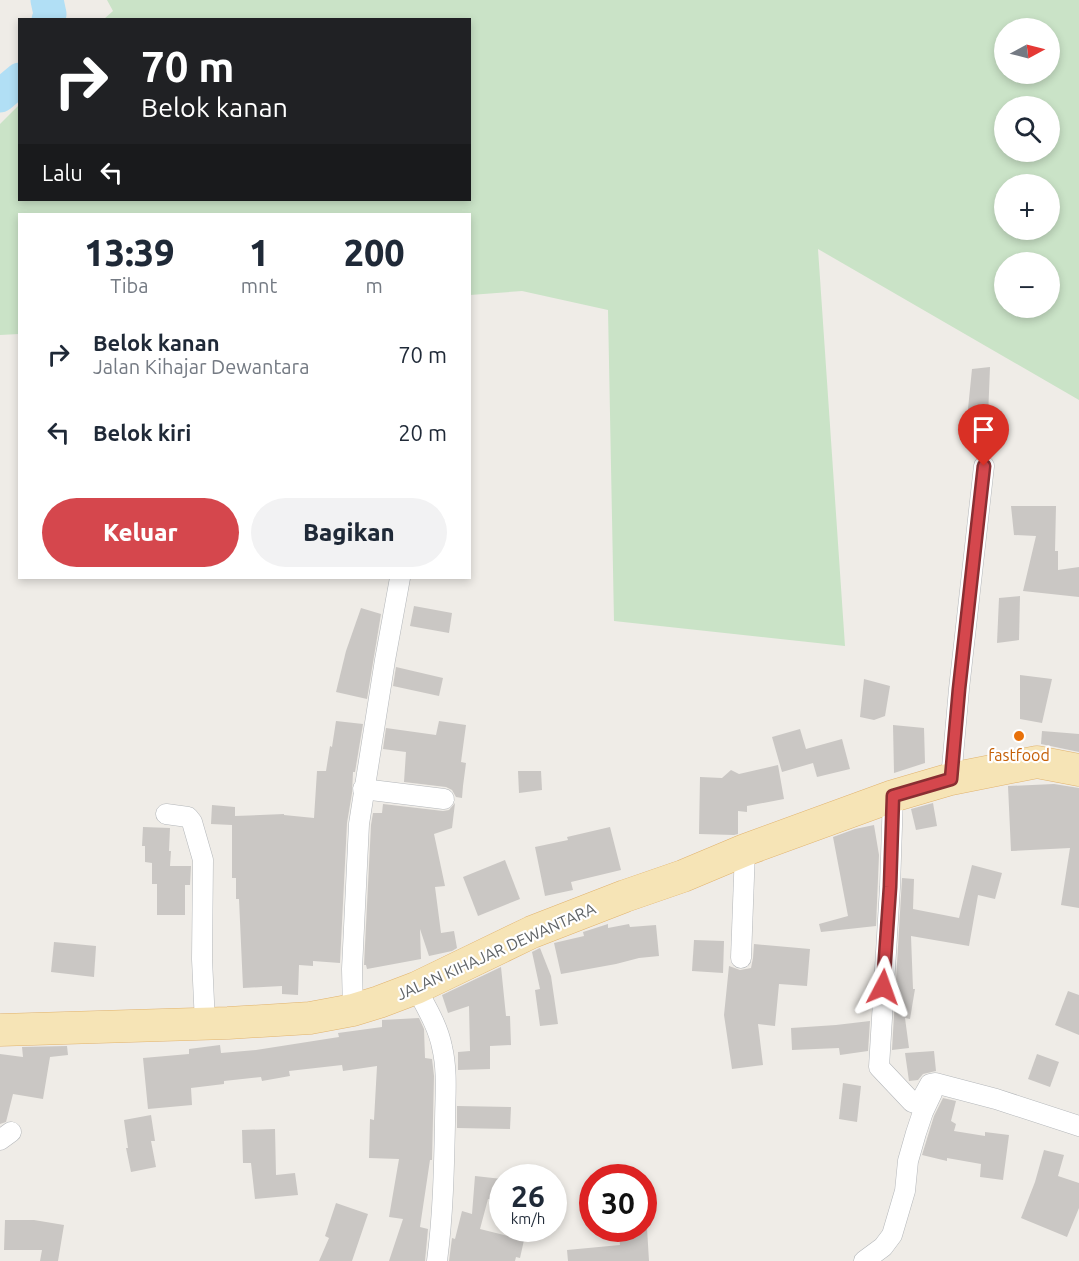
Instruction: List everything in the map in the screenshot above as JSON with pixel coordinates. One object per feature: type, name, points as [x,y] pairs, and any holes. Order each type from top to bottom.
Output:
[{"type":"main road","name":"JALAN KIHAJAR DEWANTARA","points":[[0,1030],[310,1018],[352,1010],[416,988],[532,932],[893,796],[951,779],[1037,762],[1079,770]]},
{"type":"street","points":[[951,779],[984,466]]},
{"type":"street","points":[[352,1010],[359,824],[363,789],[400,579]]},
{"type":"street","points":[[363,789],[444,799]]},
{"type":"street","points":[[893,796],[879,1067],[915,1103],[920,1102],[932,1083],[947,1085],[1079,1126]]},
{"type":"street","points":[[166,814],[188,817],[192,822],[202,860],[202,959],[206,1023]]},
{"type":"street","points":[[741,958],[745,850]]},
{"type":"street","points":[[416,988],[435,1023],[442,1046],[446,1075],[444,1168],[437,1261]]},
{"type":"street","points":[[864,1261],[884,1247],[892,1235],[905,1191],[908,1161],[923,1112],[933,1093],[947,1085]]},
{"type":"green space","points":[[107,0],[1079,0],[1079,400],[818,249],[845,646],[614,621],[608,310],[522,291],[471,295],[471,213],[18,213],[18,334],[0,335],[0,124],[18,106],[18,201],[471,201],[471,18],[105,18],[113,11]]},
{"type":"building","points":[[990,367],[988,417],[1000,416],[998,439],[971,441],[967,419],[972,369]]},
{"type":"building","points":[[1011,506],[1056,506],[1055,551],[1058,551],[1058,570],[1079,567],[1079,597],[1023,591],[1036,536],[1014,535]]},
{"type":"building","points":[[1020,596],[1019,640],[997,643],[999,598]]},
{"type":"building","points":[[414,606],[452,613],[449,633],[410,626]]},
{"type":"building","points":[[361,608],[381,614],[367,699],[336,692],[346,651]]},
{"type":"building","points":[[396,667],[443,678],[439,696],[393,686]]},
{"type":"building","points":[[1020,675],[1052,679],[1042,723],[1020,719]]},
{"type":"building","points":[[864,679],[890,686],[885,716],[874,720],[860,717]]},
{"type":"building","points":[[336,721],[363,724],[355,772],[353,772],[347,823],[340,963],[313,961],[313,966],[299,965],[298,995],[282,994],[282,986],[243,988],[239,899],[236,899],[236,878],[232,878],[232,825],[211,824],[212,805],[235,807],[235,816],[284,814],[314,818],[317,771],[326,771]]},
{"type":"building","points":[[439,721],[466,725],[461,762],[466,763],[462,798],[456,797],[452,790],[446,787],[404,782],[406,752],[383,749],[386,728],[436,735]]},
{"type":"building","points":[[893,725],[924,728],[925,763],[894,773]]},
{"type":"building","points":[[800,729],[806,749],[842,739],[850,769],[817,777],[813,763],[782,772],[772,737]]},
{"type":"building","points":[[1042,731],[1079,734],[1079,752],[1041,744]]},
{"type":"building","points":[[778,765],[784,799],[747,806],[747,812],[738,811],[738,834],[699,834],[700,777],[722,778],[731,770],[739,774]]},
{"type":"building","points":[[518,771],[541,771],[542,790],[519,793]]},
{"type":"building","points":[[1054,784],[1079,788],[1079,908],[1061,905],[1070,848],[1011,851],[1008,786]]},
{"type":"building","points":[[455,803],[452,828],[434,834],[445,886],[435,887],[441,933],[454,931],[457,948],[429,956],[420,929],[421,959],[367,969],[364,965],[373,813],[382,813],[383,804],[443,811],[449,810]]},
{"type":"building","points":[[933,803],[937,826],[916,830],[911,809]]},
{"type":"building","points":[[874,825],[879,855],[876,926],[821,932],[819,924],[848,916],[833,837]]},
{"type":"building","points":[[143,827],[170,828],[170,866],[191,866],[190,885],[185,885],[185,915],[157,915],[157,884],[152,884],[152,863],[145,862],[145,846],[142,846]]},
{"type":"building","points":[[610,827],[621,870],[571,882],[573,890],[545,896],[535,847]]},
{"type":"building","points":[[505,860],[520,899],[478,916],[463,877]]},
{"type":"building","points":[[972,865],[1002,873],[995,899],[978,895],[969,946],[911,936],[913,989],[915,989],[910,1019],[905,1018],[909,1048],[892,1050],[902,878],[914,879],[913,909],[959,918]]},
{"type":"building","points":[[608,924],[608,928],[629,924],[630,927],[656,925],[659,956],[561,974],[554,943],[584,936],[583,932]]},
{"type":"building","points":[[694,940],[724,941],[723,973],[692,971]]},
{"type":"building","points":[[54,942],[96,946],[94,977],[51,972]]},
{"type":"building","points":[[754,944],[810,949],[807,986],[779,984],[775,1026],[758,1024],[763,1065],[732,1069],[724,1015],[729,966],[740,970],[751,968]]},
{"type":"building","points":[[540,948],[551,976],[558,1024],[540,1026],[535,990],[540,989],[532,952]]},
{"type":"building","points":[[501,967],[506,1016],[510,1016],[511,1045],[490,1046],[490,1069],[458,1070],[458,1052],[470,1051],[469,1006],[448,1013],[442,995]]},
{"type":"building","points":[[1068,991],[1079,995],[1079,1035],[1055,1025]]},
{"type":"building","points":[[419,1018],[424,1029],[425,1058],[432,1059],[434,1076],[432,1160],[430,1160],[420,1227],[428,1229],[425,1261],[389,1261],[403,1219],[389,1217],[399,1159],[369,1158],[370,1119],[374,1120],[377,1066],[343,1071],[342,1065],[289,1071],[290,1076],[262,1081],[261,1077],[224,1081],[224,1084],[191,1088],[192,1105],[148,1109],[143,1058],[189,1054],[189,1049],[220,1045],[221,1053],[256,1050],[339,1037],[338,1033],[382,1027],[382,1020]]},
{"type":"building","points":[[870,1021],[868,1051],[840,1055],[839,1048],[792,1050],[791,1028]]},
{"type":"building","points":[[67,1046],[68,1055],[50,1057],[43,1099],[13,1094],[6,1122],[0,1124],[0,1054],[23,1057],[22,1047]]},
{"type":"building","points":[[934,1051],[936,1071],[923,1074],[918,1080],[909,1081],[905,1053]]},
{"type":"building","points":[[1037,1054],[1059,1062],[1050,1087],[1028,1079]]},
{"type":"building","points":[[843,1083],[861,1086],[857,1122],[839,1119]]},
{"type":"building","points":[[943,1098],[956,1101],[951,1121],[956,1124],[954,1131],[985,1136],[985,1132],[1009,1135],[1003,1180],[980,1177],[981,1164],[947,1158],[947,1161],[922,1155],[934,1116]]},
{"type":"building","points":[[457,1106],[511,1107],[510,1129],[457,1128]]},
{"type":"building","points":[[151,1115],[155,1141],[151,1141],[156,1167],[131,1172],[124,1120]]},
{"type":"building","points":[[275,1129],[276,1175],[295,1173],[298,1195],[255,1199],[251,1163],[243,1163],[242,1130]]},
{"type":"building","points":[[1044,1150],[1064,1155],[1058,1176],[1079,1183],[1079,1208],[1067,1237],[1021,1218]]},
{"type":"building","points":[[475,1176],[489,1178],[489,1199],[480,1229],[489,1231],[489,1242],[524,1242],[520,1258],[516,1257],[515,1261],[449,1261],[452,1238],[455,1239],[462,1211],[472,1214]]},
{"type":"building","points":[[336,1203],[368,1214],[352,1261],[319,1261],[329,1238],[325,1236]]},
{"type":"building","points":[[5,1220],[34,1220],[64,1225],[58,1261],[40,1261],[42,1250],[4,1250]]},
{"type":"building","points":[[620,1242],[648,1242],[649,1261],[568,1261],[567,1250],[620,1245]]},
{"type":"waterway","points":[[47,0],[49,18]]},
{"type":"waterway","points":[[0,96],[18,81]]},
{"type":"place","name":"fastfood","points":[[1019,736]]},
{"type":"route","points":[[883,987],[893,796],[951,779],[984,466]]}]
